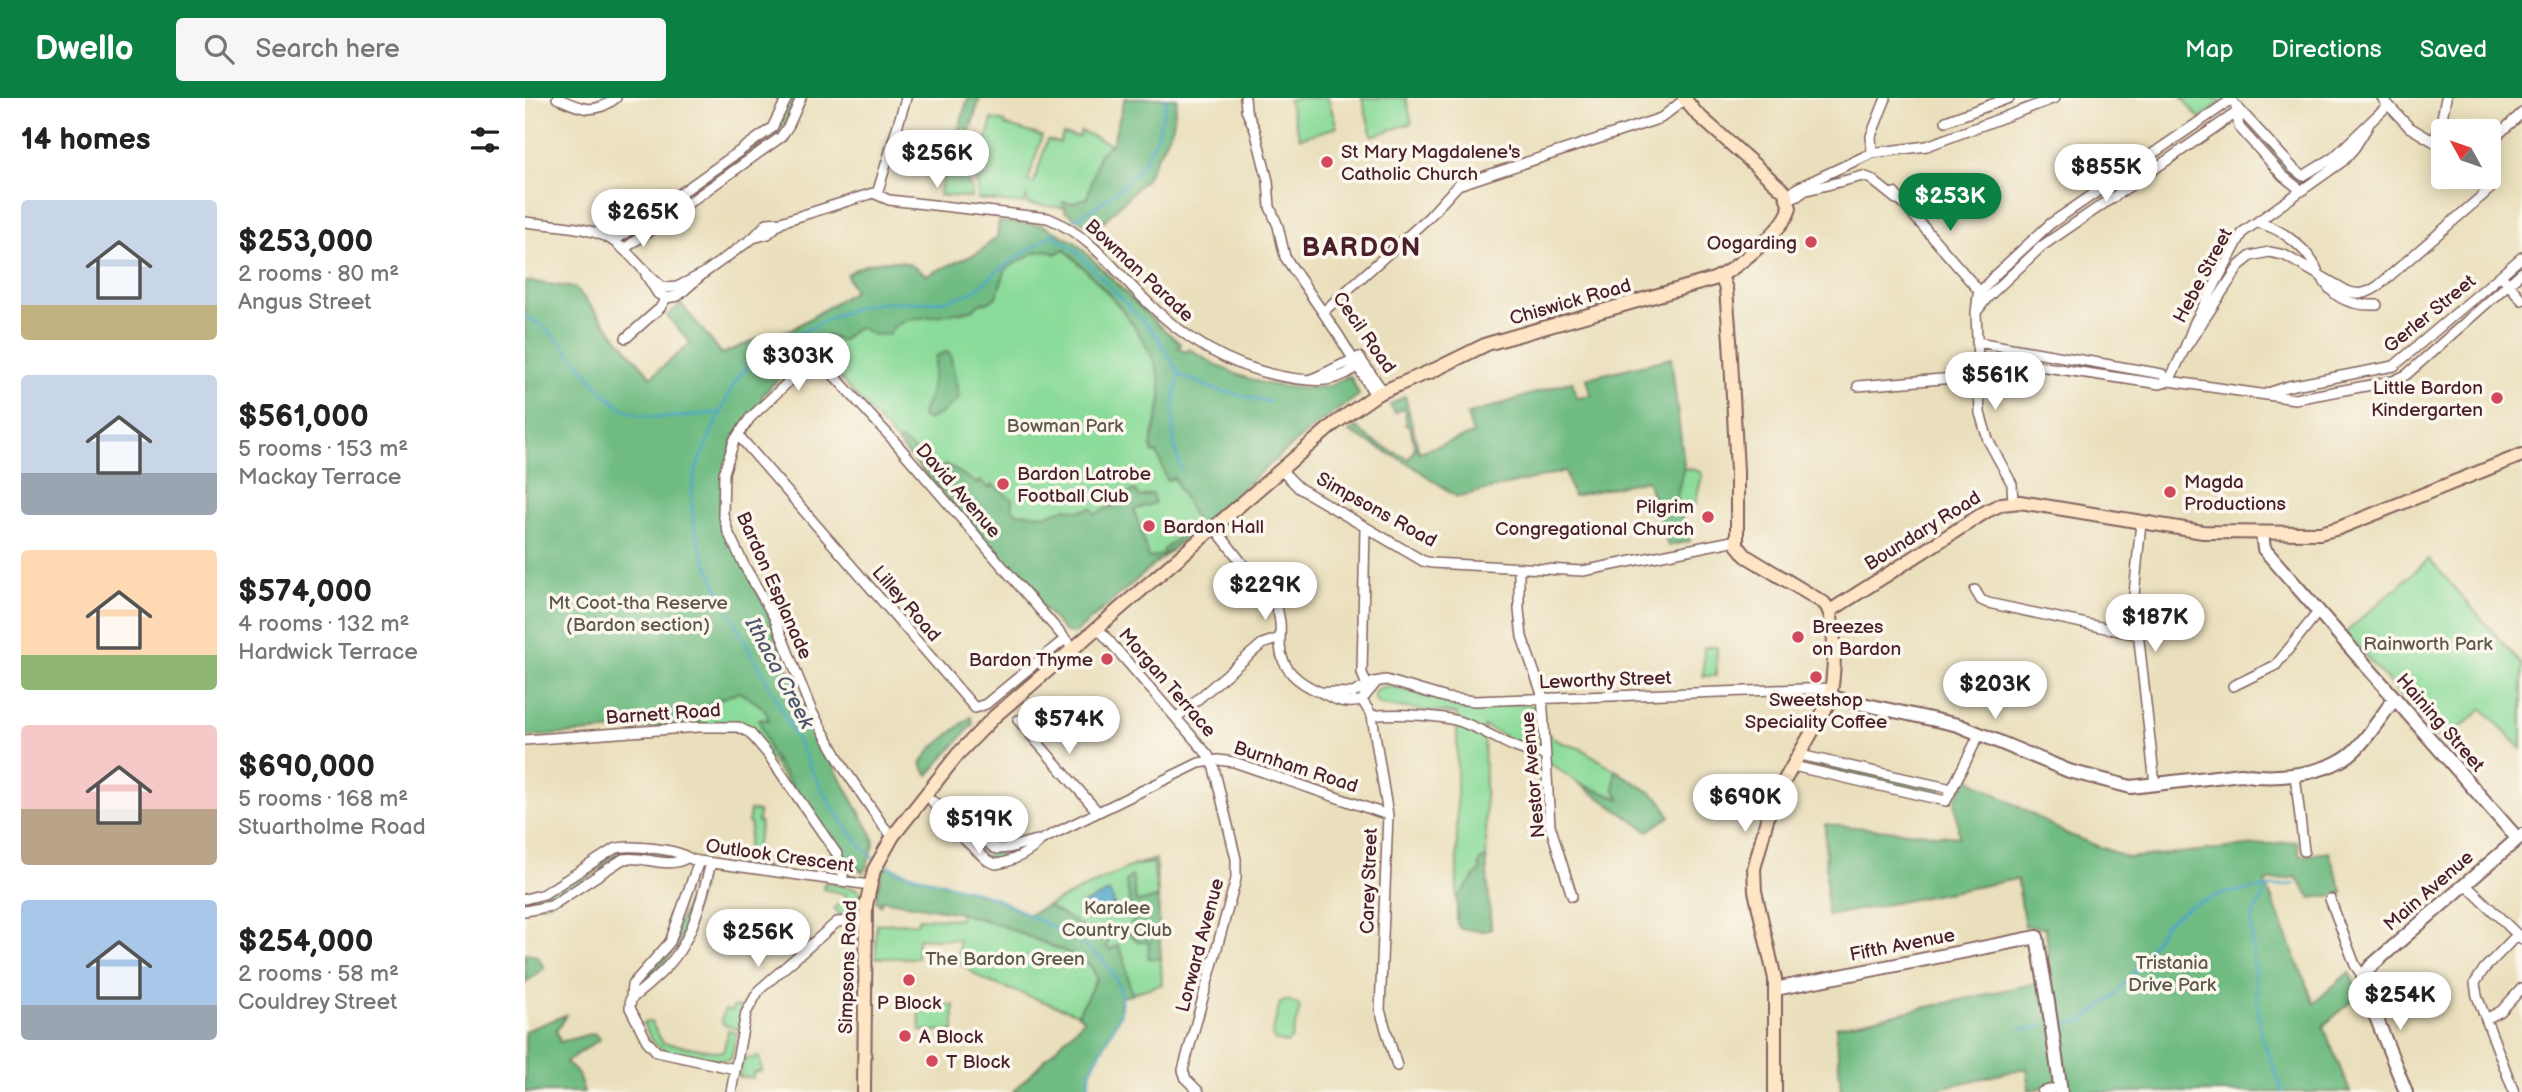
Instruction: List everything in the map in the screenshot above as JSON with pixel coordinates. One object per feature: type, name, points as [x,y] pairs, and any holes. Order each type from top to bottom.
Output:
[{"type":"main road","points":[[1684,99],[1788,197],[1789,211],[1783,222],[1721,276],[1726,289],[1730,340],[1737,471],[1737,540],[1739,548],[1746,556],[1817,598],[1830,611],[1833,636],[1831,692],[1824,715],[1771,804],[1755,869],[1755,891],[1774,967],[1776,989],[1775,1092]]},
{"type":"main road","name":"Chiswick Road","points":[[1281,470],[1334,424],[1380,395],[1487,344],[1721,276]]},
{"type":"main road","name":"Boundary Road","points":[[1830,611],[1987,511],[2013,502],[2203,532],[2329,531],[2522,455]]},
{"type":"main road","name":"Simpsons Road","points":[[864,1092],[865,920],[870,886],[880,855],[893,836],[929,798],[984,726],[1069,643],[1097,627],[1281,470]]},
{"type":"street","points":[[557,98],[593,110],[616,98]]},
{"type":"street","points":[[614,241],[772,128],[787,98]]},
{"type":"street","points":[[624,249],[781,137],[788,128],[801,98]]},
{"type":"street","points":[[525,222],[595,232],[614,241],[663,294],[678,296],[704,273],[753,238],[767,223],[781,222],[877,194],[906,98]]},
{"type":"street","name":"Cecil Road","points":[[1245,98],[1247,122],[1257,142],[1268,181],[1271,209],[1285,255],[1325,310],[1380,395]]},
{"type":"street","points":[[1872,153],[1871,134],[1886,98]]},
{"type":"street","points":[[1946,121],[2009,98]]},
{"type":"street","points":[[1809,186],[1872,153],[1927,146],[2053,98]]},
{"type":"street","points":[[2442,119],[2446,98]]},
{"type":"street","points":[[1325,310],[1429,217],[1458,185],[1661,118],[1684,99]]},
{"type":"street","points":[[2257,223],[2343,161],[2358,144],[2385,101],[2409,127],[2431,140]]},
{"type":"street","points":[[2234,103],[2302,176],[2334,157],[2355,135],[2368,126]]},
{"type":"street","points":[[2234,103],[2239,127],[2288,181],[2302,191]]},
{"type":"street","points":[[2013,502],[2012,484],[1983,425],[1976,313],[1980,292],[2034,237],[2234,103]]},
{"type":"street","points":[[1976,313],[2042,246],[2234,103]]},
{"type":"street","points":[[2501,132],[2522,113]]},
{"type":"street","points":[[1788,197],[1797,188],[1865,176],[1909,209]]},
{"type":"street","name":"Hebe Street","points":[[2184,350],[2238,267],[2247,258],[2263,253],[2278,253],[2352,293],[2360,294],[2372,290],[2490,189]]},
{"type":"street","points":[[1894,193],[1980,292]]},
{"type":"street","name":"Bowman Parade","points":[[877,194],[889,200],[1039,216],[1062,224],[1095,249],[1158,312],[1188,337],[1232,363],[1268,375],[1329,380],[1357,361]]},
{"type":"street","name":"Hebe Street","points":[[2169,381],[2195,322],[2234,247],[2245,230],[2257,223],[2271,227],[2295,243],[2311,259],[2329,289],[2346,302],[2360,306],[2377,305]]},
{"type":"street","points":[[2034,237],[2042,246]]},
{"type":"street","name":"Gerler Street","points":[[2266,394],[2289,386],[2395,366],[2522,257]]},
{"type":"street","name":"Gerler Street","points":[[1978,357],[2160,384],[2169,381],[2295,399],[2399,379],[2522,272]]},
{"type":"street","points":[[2501,276],[2522,300]]},
{"type":"street","points":[[626,338],[662,306],[663,294]]},
{"type":"street","name":"Gerler Street","points":[[1977,342],[2162,374],[2169,381]]},
{"type":"street","name":"Bardon Esplanade","points":[[816,356],[755,413],[738,435],[724,473],[723,514],[728,532],[773,617],[812,712],[845,769],[893,836]]},
{"type":"street","name":"David Avenue","points":[[816,356],[1069,643]]},
{"type":"street","points":[[1858,386],[1978,376]]},
{"type":"street","name":"Lilley Road","points":[[738,435],[975,708],[985,705],[1069,643]]},
{"type":"street","name":"Simpsons Road","points":[[1281,470],[1299,488],[1427,562],[1583,571],[1737,540]]},
{"type":"street","points":[[2141,522],[2134,589],[2155,785]]},
{"type":"street","points":[[1214,527],[1276,607],[1280,617],[1281,652],[1291,673],[1305,686],[1340,702],[1352,703],[1362,700],[1373,686],[1382,681]]},
{"type":"street","points":[[1362,700],[1367,686],[1362,673],[1365,527]]},
{"type":"street","name":"Haining Street","points":[[2263,533],[2264,549],[2520,836]]},
{"type":"street","name":"Nestor Avenue","points":[[1519,568],[1519,624],[1543,699],[1550,825],[1572,896]]},
{"type":"street","points":[[1975,590],[1981,600],[1988,603],[2138,635]]},
{"type":"street","points":[[2233,686],[2276,665],[2318,612]]},
{"type":"street","name":"Morgan Terrace","points":[[1097,627],[1211,760]]},
{"type":"street","points":[[1176,718],[1262,644],[1280,638]]},
{"type":"street","points":[[1320,692],[1349,694],[1382,681]]},
{"type":"street","name":"Leworthy Street","points":[[1382,681],[1460,700],[1831,692]]},
{"type":"street","points":[[1831,692],[1946,722],[1980,733],[2081,775],[2131,786],[2241,774],[2295,775],[2320,770],[2352,753],[2395,698]]},
{"type":"street","name":"Carey Street","points":[[1362,700],[1372,716],[1388,815],[1380,1010],[1397,1066]]},
{"type":"street","points":[[1372,716],[1391,714],[1458,721],[1527,753],[1545,754]]},
{"type":"street","points":[[1018,720],[1097,811]]},
{"type":"street","name":"Barnett Road","points":[[525,740],[698,727],[738,727],[750,733],[767,753],[837,854],[843,881]]},
{"type":"street","points":[[1796,761],[1946,801],[1980,733]]},
{"type":"street","name":"Burnham Road","points":[[929,798],[940,817],[992,863],[1007,862],[1035,847],[1041,840],[1097,811],[1199,763],[1211,760],[1234,762],[1388,815]]},
{"type":"street","name":"Lorward Avenue","points":[[1199,1092],[1186,1079],[1185,1063],[1237,869],[1211,760]]},
{"type":"street","points":[[1796,761],[1952,789]]},
{"type":"street","points":[[2295,775],[2304,851]]},
{"type":"street","name":"Burnham Road","points":[[929,798],[946,808],[994,848],[1007,849],[1032,840],[1041,840]]},
{"type":"street","name":"Main Avenue","points":[[2363,977],[2371,966],[2520,836]]},
{"type":"street","name":"Outlook Crescent","points":[[525,899],[544,894],[619,847],[676,853],[685,859],[870,886]]},
{"type":"street","name":"Outlook Crescent","points":[[525,911],[551,906],[623,859],[673,863],[685,859]]},
{"type":"street","points":[[699,861],[671,940],[634,981],[630,1000],[633,1015],[651,1047],[657,1052],[735,1069]]},
{"type":"street","points":[[630,1000],[683,946],[694,920],[711,863]]},
{"type":"street","points":[[2465,884],[2520,937],[2484,969],[2475,983],[2514,1092]]},
{"type":"street","points":[[2330,900],[2355,965],[2363,977],[2364,987],[2406,1092]]},
{"type":"street","points":[[731,1092],[746,1013],[761,986],[837,922],[865,920]]},
{"type":"street","name":"Fifth Avenue","points":[[1776,989],[2037,937],[2049,1002],[2060,1090]]},
{"type":"street","points":[[2486,1019],[2501,1011],[2522,988]]},
{"type":"street","points":[[2042,1092],[2060,1090]]},
{"type":"green space","points":[[789,98],[797,98],[782,128],[768,142],[633,236],[632,232],[765,138]]},
{"type":"green space","points":[[968,98],[980,98],[959,164],[972,191],[971,198],[939,195]]},
{"type":"green space","points":[[968,98],[980,98],[959,164],[947,168]]},
{"type":"green space","points":[[1125,98],[1143,98],[1093,198],[1066,208],[1027,204],[1027,197],[1023,204],[978,199],[978,187],[971,171],[978,171],[992,119],[1042,136],[1028,181],[1034,183],[1047,140],[1060,143],[1063,134],[1079,137],[1081,131],[1112,145]]},
{"type":"green space","points":[[1125,98],[1177,98],[1173,126],[1146,179],[1101,224],[1087,225],[1065,211],[1062,202],[1072,203],[1087,198],[1099,155],[1112,145]]},
{"type":"green space","points":[[1328,98],[1337,127],[1300,138],[1288,100]]},
{"type":"green space","points":[[1362,98],[1406,98],[1412,123],[1372,136]]},
{"type":"green space","points":[[2182,98],[2218,98],[2221,102],[2200,119]]},
{"type":"green space","points":[[2241,121],[2245,121],[2296,175],[2341,153],[2344,156],[2312,180],[2303,183],[2297,181],[2270,156]]},
{"type":"green space","name":"Bowman Park","points":[[999,222],[1042,225],[1076,243],[1157,324],[1181,344],[1178,347],[1185,352],[1189,349],[1243,378],[1292,388],[1329,387],[1348,376],[1359,395],[1307,432],[1071,634],[818,354],[810,351],[788,372],[781,375],[762,396],[760,408],[733,440],[721,514],[834,767],[872,835],[874,845],[864,872],[846,863],[855,875],[847,872],[752,732],[700,724],[525,281],[575,288],[651,377],[691,343],[667,316],[681,304],[722,354],[758,339],[791,330],[854,291],[847,275],[859,267],[895,261],[908,264],[927,275],[978,253],[997,237]]},
{"type":"green space","name":"Mt Coot-tha Reserve (Bardon section)","points":[[999,222],[1042,225],[1076,243],[1157,324],[1181,344],[1178,347],[1185,352],[1189,349],[1237,374],[1288,388],[1325,387],[1350,376],[1359,395],[1307,432],[1071,634],[1064,631],[898,443],[901,440],[940,471],[946,464],[976,483],[980,481],[989,488],[992,485],[1012,499],[1012,508],[1017,513],[1046,515],[1067,508],[1079,511],[1092,508],[1095,514],[1128,499],[1128,493],[1135,490],[1140,497],[1152,494],[1155,503],[1134,510],[1149,558],[1164,554],[1163,550],[1196,522],[1174,478],[1167,480],[1157,453],[1153,453],[1151,447],[1161,403],[1161,389],[1149,350],[1124,313],[1064,249],[1055,254],[1047,250],[1034,253],[1006,269],[996,297],[989,302],[978,304],[974,309],[907,320],[893,327],[889,334],[873,335],[861,328],[855,329],[841,341],[826,335],[762,396],[760,408],[733,440],[721,514],[771,618],[791,676],[834,767],[872,835],[874,845],[864,872],[855,866],[844,864],[770,752],[759,719],[769,720],[764,710],[739,692],[712,702],[704,709],[700,708],[699,724],[525,737],[525,281],[575,288],[651,377],[691,343],[667,316],[681,304],[722,354],[758,339],[791,330],[854,291],[847,275],[859,267],[895,261],[908,264],[927,275],[978,253],[997,237]]},
{"type":"green space","points":[[946,352],[950,354],[959,398],[942,413],[927,420],[921,416],[930,394],[936,356]]},
{"type":"green space","points":[[1671,358],[1684,465],[1676,500],[1690,541],[1668,546],[1647,480],[1573,496],[1565,471],[1457,497],[1411,465],[1349,432],[1356,427],[1375,442],[1409,459],[1415,448],[1410,427],[1405,424],[1407,414],[1403,408],[1395,413],[1390,405],[1405,396],[1419,452],[1473,434],[1467,415],[1572,381],[1577,398],[1591,395],[1587,378]]},
{"type":"green space","points":[[1687,468],[1701,472],[1702,476],[1695,505],[1691,508],[1679,504],[1676,500],[1682,471]]},
{"type":"green space","name":"Rainworth Park","points":[[2429,559],[2522,665],[2522,749],[2483,709],[2442,742],[2345,633]]},
{"type":"green space","points":[[1704,647],[1717,647],[1716,676],[1703,676]]},
{"type":"green space","points":[[1390,686],[1454,703],[1530,704],[1535,708],[1538,727],[1560,742],[1582,749],[1659,798],[1670,816],[1648,831],[1525,746],[1484,726],[1487,886],[1491,928],[1486,931],[1461,929],[1457,924],[1457,714],[1379,705],[1374,698],[1375,692],[1378,688]]},
{"type":"green space","points":[[971,717],[973,724],[928,775],[921,764],[931,749]]},
{"type":"green space","points":[[1809,762],[1941,787],[1940,799],[1807,766]]},
{"type":"green space","points":[[1615,770],[1659,798],[1670,816],[1648,831],[1578,783],[1620,799],[1614,789]]},
{"type":"green space","name":"Tristania Drive Park","points":[[1968,778],[2067,834],[2128,858],[2297,841],[2300,856],[2329,852],[2343,894],[2311,898],[2296,877],[2265,882],[2314,1003],[2349,972],[2360,994],[2323,1026],[2350,1092],[2064,1092],[2063,1084],[2029,1090],[2027,1068],[1930,1092],[1841,1092],[1836,1027],[2051,980],[2046,928],[2025,926],[2017,879],[1827,916],[1825,824],[1959,837],[1955,800]]},
{"type":"green space","points":[[750,810],[759,812],[758,822],[761,823],[754,858],[767,861],[766,864],[736,860],[738,856],[746,857],[751,824],[748,823]]},
{"type":"green space","points":[[945,812],[991,851],[1008,853],[1036,843],[1003,861],[993,861],[941,813]]},
{"type":"green space","points":[[628,850],[677,855],[679,859],[621,855],[550,903],[525,908],[525,901],[614,853]]},
{"type":"green space","points":[[1486,858],[1491,928],[1486,931],[1461,929],[1457,924],[1457,897],[1481,870],[1481,860]]},
{"type":"green space","name":"Karalee Country Club","points":[[1156,859],[1162,984],[1120,997],[1113,973],[1027,915],[1132,866]]},
{"type":"green space","points":[[1156,859],[1158,897],[1153,863],[1132,866]]},
{"type":"green space","points":[[885,865],[992,897],[1027,915],[1048,906],[1085,928],[1096,929],[1109,940],[1106,946],[1110,950],[1118,945],[1132,995],[1120,997],[1120,1015],[1091,1070],[1087,1092],[1013,1092],[1084,1020],[1078,1014],[1097,978],[1091,966],[1073,955],[998,924],[960,913],[882,900],[880,905],[876,901],[877,891]]},
{"type":"green space","points":[[1131,876],[1133,878],[1136,902],[1158,898],[1161,959],[1148,958],[1149,942],[1139,942],[1129,934],[1135,913],[1131,908],[1126,882]]},
{"type":"green space","points":[[698,883],[702,885],[680,940],[653,975],[636,985],[662,955]]},
{"type":"green space","points":[[824,883],[858,889],[862,897],[858,910],[849,915],[840,915],[834,908],[844,900],[846,894],[823,889]]},
{"type":"green space","name":"The Bardon Green","points":[[960,913],[998,924],[1073,955],[1091,966],[1097,978],[1078,1014],[984,980],[958,962],[959,940],[918,938],[917,958],[876,958],[876,924],[918,923],[918,918],[960,919]]},
{"type":"green space","points":[[525,954],[538,957],[544,968],[525,983]]},
{"type":"green space","points":[[1286,1000],[1296,1003],[1300,1008],[1291,1040],[1286,1043],[1274,1040],[1272,1034],[1280,1003]]},
{"type":"green space","points":[[919,1005],[954,1005],[954,1031],[920,1031]]},
{"type":"green space","points":[[733,1007],[743,1009],[739,1029],[724,1025],[721,1020],[725,1010],[732,1011]]},
{"type":"green space","points":[[566,1015],[556,1029],[560,1042],[594,1033],[600,1039],[566,1062],[578,1074],[584,1092],[525,1092],[525,1031]]},
{"type":"green space","points":[[651,1022],[663,1043],[720,1052],[724,1049],[728,1030],[737,1033],[731,1059],[706,1059],[664,1050],[656,1045],[643,1023]]},
{"type":"green space","points":[[759,1057],[762,1071],[753,1073],[753,1078],[739,1077],[743,1059]]},
{"type":"water","points":[[1109,892],[1115,904],[1087,917],[1081,905]]},
{"type":"waterway","name":"Ithaca Creek","points":[[1071,222],[1107,199],[1137,170],[1153,145],[1168,98]]},
{"type":"waterway","name":"Ithaca Creek","points":[[875,860],[845,826],[819,784],[713,577],[700,546],[692,507],[692,491],[699,460],[735,383],[746,369],[768,352],[852,309],[881,303],[941,301],[971,292],[1058,231]]},
{"type":"waterway","points":[[1052,235],[1075,250],[1157,336],[1180,375],[1213,389],[1270,402]]},
{"type":"waterway","points":[[525,317],[537,322],[553,335],[602,390],[624,409],[659,417],[721,412]]},
{"type":"waterway","points":[[1180,375],[1173,423],[1181,470]]},
{"type":"waterway","name":"Ithaca Creek","points":[[881,863],[1002,901],[1083,945],[1108,967],[1117,981],[1121,997],[1120,1015],[1091,1070],[1087,1092]]},
{"type":"waterway","points":[[2059,1025],[2082,1022],[2113,997],[2139,966],[2164,925],[2188,907],[2224,893],[2295,884]]},
{"type":"waterway","points":[[2267,888],[2251,920],[2255,981],[2261,1034],[2283,1092]]},
{"type":"waterway","points":[[2021,1029],[2045,1027]]},
{"type":"place","name":"St Mary Magdalene's Catholic Church","points":[[1327,162]]},
{"type":"place","name":"Oogarding","points":[[1811,242]]},
{"type":"place","name":"Little Bardon Kindergarten","points":[[2497,398]]},
{"type":"place","name":"Bardon Latrobe Football Club","points":[[1003,484]]},
{"type":"place","name":"Magda Productions","points":[[2170,492]]},
{"type":"place","name":"Pilgrim Congregational Church","points":[[1708,517]]},
{"type":"place","name":"Bardon Hall","points":[[1149,526]]},
{"type":"place","name":"Breezes on Bardon","points":[[1798,637]]},
{"type":"place","name":"Bardon Thyme","points":[[1107,659]]},
{"type":"place","name":"Sweetshop Speciality Coffee","points":[[1816,677]]},
{"type":"place","name":"P Block","points":[[909,980]]},
{"type":"place","name":"A Block","points":[[905,1036]]},
{"type":"place","name":"T Block","points":[[932,1061]]},
{"type":"district","name":"BARDON","points":[[1362,247]]}]
